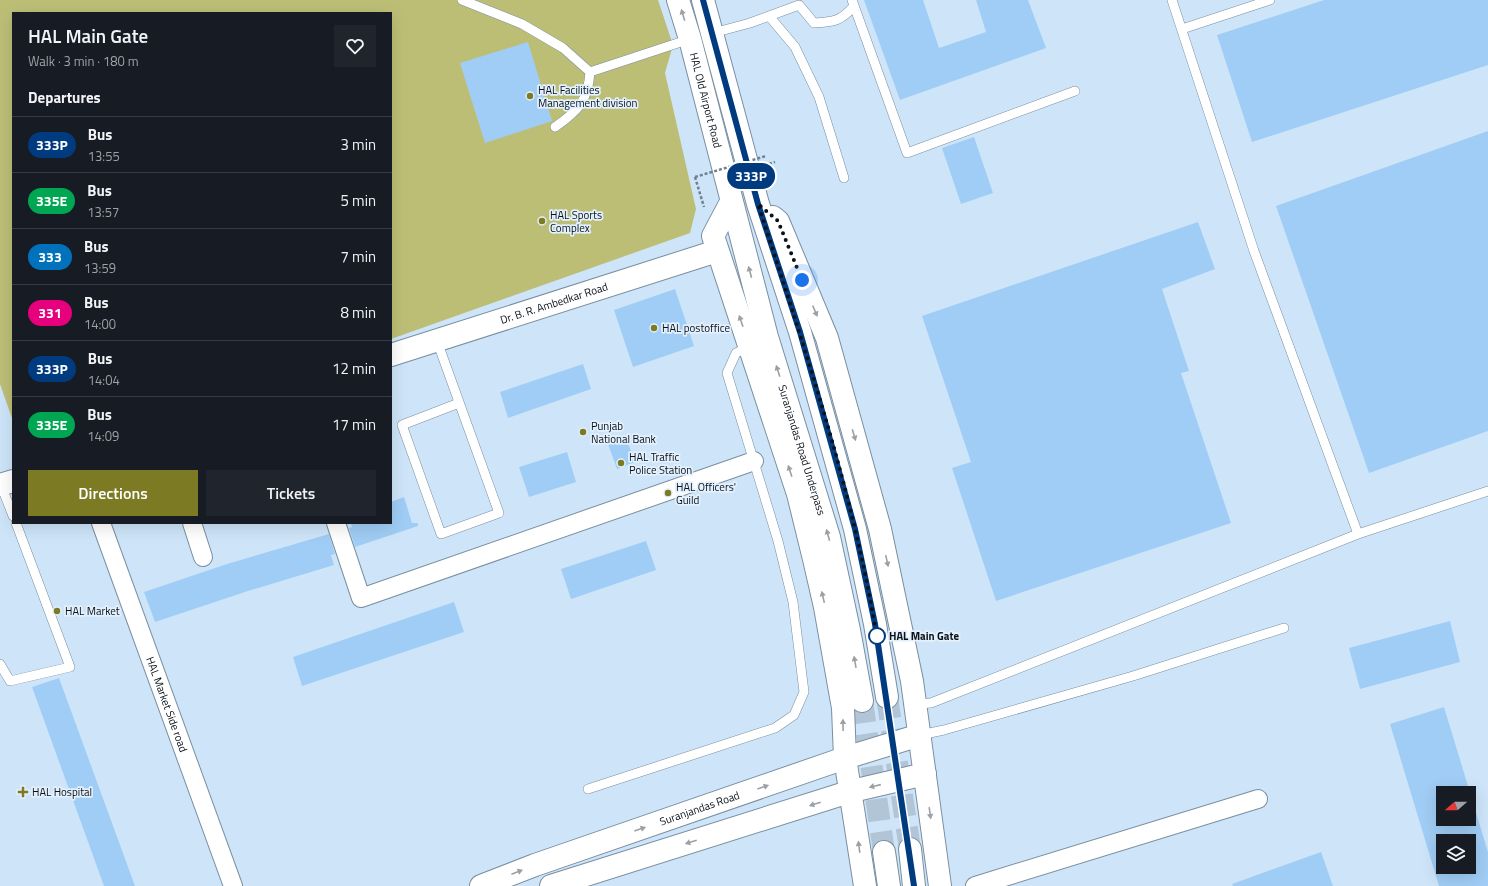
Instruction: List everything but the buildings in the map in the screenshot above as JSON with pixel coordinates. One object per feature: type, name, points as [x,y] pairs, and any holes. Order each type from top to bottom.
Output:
[{"type":"main road","name":"HAL Old Airport Road","points":[[678,0],[690,39],[731,202]]},
{"type":"main road","points":[[703,0],[758,204],[800,332],[855,529],[875,624],[887,697]]},
{"type":"main road","points":[[731,202],[712,236],[750,346],[798,494],[814,559],[825,607],[843,708],[845,758],[852,791],[865,886]]},
{"type":"main road","name":"Suranjandas Road Underpass","points":[[731,202],[768,337],[829,537],[849,630],[862,701]]},
{"type":"main road","points":[[758,204],[778,221],[827,338],[880,529],[916,704],[940,886]]},
{"type":"main road","name":"Dr. B. R. Ambedkar Road","points":[[392,354],[717,251]]},
{"type":"main road","name":"Suranjandas Road","points":[[481,886],[535,865],[845,758],[920,735]]},
{"type":"main road","points":[[551,886],[852,791],[925,774]]},
{"type":"main road","points":[[910,848],[914,886]]},
{"type":"main road","points":[[884,852],[889,886]]},
{"type":"street","points":[[336,524],[361,598],[754,461]]},
{"type":"street","name":"HAL Market Side road","points":[[100,524],[233,886]]},
{"type":"street","points":[[192,524],[204,557]]},
{"type":"street","points":[[975,886],[1258,799]]},
{"type":"lane","points":[[462,0],[522,24],[563,48],[590,72]]},
{"type":"lane","points":[[1172,0],[1254,251],[1358,534]]},
{"type":"lane","points":[[1182,30],[1270,0]]},
{"type":"lane","points":[[713,33],[750,23],[799,2],[814,23],[834,22],[847,14],[853,3]]},
{"type":"lane","points":[[853,3],[907,153],[1075,92]]},
{"type":"lane","points":[[769,16],[795,47],[819,97],[844,178]]},
{"type":"lane","points":[[590,72],[690,39]]},
{"type":"lane","points":[[555,127],[574,114],[589,89],[590,72]]},
{"type":"lane","points":[[436,339],[499,513],[441,534],[402,425],[459,403]]},
{"type":"lane","points":[[588,789],[774,728],[794,715],[804,692],[793,602],[778,541],[727,373],[736,353],[750,346]]},
{"type":"lane","points":[[4,483],[12,512]]},
{"type":"lane","points":[[916,704],[931,703],[1358,534],[1488,491]]},
{"type":"lane","points":[[0,664],[10,681],[70,667],[16,524]]},
{"type":"lane","points":[[920,735],[944,730],[1133,676],[1284,628]]},
{"type":"path","points":[[705,210],[695,177],[766,156]]},
{"type":"green space","name":"HAL Sports Complex","points":[[0,0],[658,0],[673,45],[665,73],[696,209],[690,233],[392,339],[392,12],[12,12],[12,418],[0,384]]},
{"type":"tunnel","points":[[887,697],[910,849]]},
{"type":"tunnel","points":[[862,701],[884,852]]},
{"type":"bus line","name":"333P","points":[[703,0],[758,204],[800,332],[855,529],[875,624],[910,848],[914,886]]},
{"type":"place","name":"HAL Facilities Management division","points":[[530,96]]},
{"type":"place","name":"HAL Sports Complex","points":[[542,221]]},
{"type":"place","name":"HAL postoffice","points":[[654,328]]},
{"type":"place","name":"Punjab National Bank","points":[[583,432]]},
{"type":"place","name":"HAL Traffic Police Station","points":[[621,463]]},
{"type":"place","name":"HAL Officers' Guild","points":[[668,493]]},
{"type":"place","name":"HAL Market","points":[[57,611]]},
{"type":"place","name":"HAL Main Gate","points":[[877,636]]},
{"type":"place","name":"HAL Hospital","points":[[23,792]]},
{"type":"route","points":[[802,280],[778,221],[758,204],[800,332],[830,438],[855,529],[877,638],[877,636]]}]
